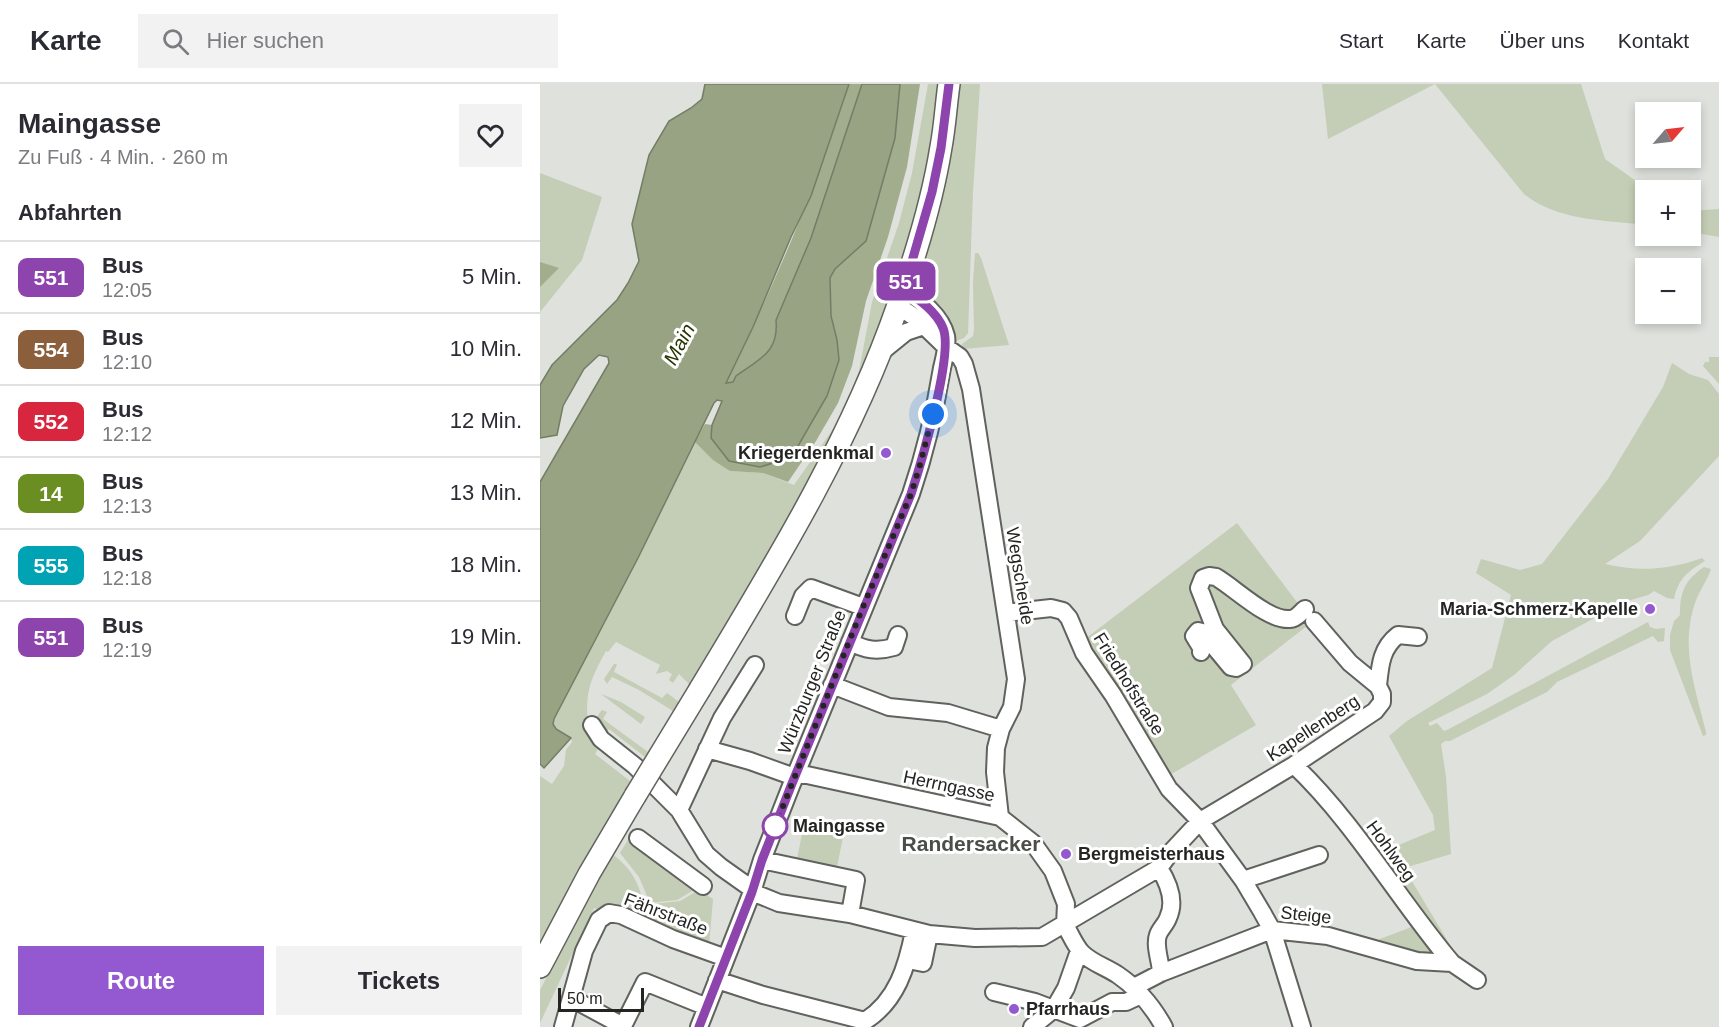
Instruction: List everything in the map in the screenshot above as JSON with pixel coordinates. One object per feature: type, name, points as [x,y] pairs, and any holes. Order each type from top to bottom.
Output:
[{"type":"main road","points":[[540,968],[589,874],[761,587],[830,463],[880,353],[901,298],[932,192],[941,148],[949,84]]},
{"type":"street","points":[[901,298],[924,326],[946,347]]},
{"type":"street","name":"Würzburger Straße","points":[[699,1027],[762,860],[831,685],[911,494],[920,465],[938,391],[947,339],[938,320],[924,304],[901,298]]},
{"type":"street","points":[[880,353],[906,332],[924,326]]},
{"type":"street","name":"Wegscheide","points":[[946,347],[960,357],[969,380],[1016,678],[1012,707],[1001,729],[996,748],[995,772],[1000,817]]},
{"type":"street","name":"Kapellenberg","points":[[1200,821],[1294,765],[1375,711],[1382,702],[1382,694],[1378,686],[1350,663],[1310,615],[1289,620],[1274,616],[1216,577],[1203,578],[1199,588],[1212,622],[1243,664],[1236,668],[1232,667],[1202,632],[1198,631],[1194,636],[1202,649],[1201,652]]},
{"type":"street","points":[[795,616],[803,596],[811,588],[863,607]]},
{"type":"street","name":"Friedhofstraße","points":[[1006,613],[1051,608],[1063,611],[1069,618],[1084,653],[1152,753],[1169,789],[1200,821],[1243,880],[1272,930],[1302,1027]]},
{"type":"street","points":[[850,642],[863,649],[881,651],[894,647],[898,635]]},
{"type":"street","points":[[1378,686],[1382,657],[1390,641],[1398,636],[1418,637]]},
{"type":"street","points":[[679,810],[722,718],[755,665]]},
{"type":"street","points":[[831,685],[889,707],[948,713],[1001,729]]},
{"type":"street","points":[[592,725],[601,739],[635,766],[679,810],[706,854],[752,891],[779,903],[850,914],[921,933],[975,938],[1042,937],[1159,868],[1200,821]]},
{"type":"street","name":"Herrngasse","points":[[707,749],[796,775],[807,775],[1000,817],[1022,833],[1044,858],[1059,885],[1066,904],[1065,925]]},
{"type":"street","name":"Hohlweg","points":[[1294,765],[1311,780],[1337,811],[1452,963]]},
{"type":"street","points":[[638,838],[703,886]]},
{"type":"street","points":[[1243,880],[1319,855]]},
{"type":"street","points":[[762,860],[856,880],[850,914]]},
{"type":"street","points":[[1159,868],[1169,883],[1171,896],[1169,917],[1158,934],[1157,940],[1161,973]]},
{"type":"street","name":"Fährstraße","points":[[564,1027],[588,942],[598,920],[609,913],[621,915],[673,939],[726,958]]},
{"type":"street","points":[[1065,925],[1079,951],[1137,991],[1164,1027]]},
{"type":"street","name":"Steige","points":[[1079,1023],[1112,1002],[1125,1002],[1161,973],[1272,930],[1328,936],[1417,961],[1452,963]]},
{"type":"street","points":[[717,980],[867,1024],[892,996],[908,960],[923,963],[921,933]]},
{"type":"street","points":[[1032,1027],[1052,1010],[1066,988],[1079,951]]},
{"type":"street","points":[[1452,963],[1477,980]]},
{"type":"street","points":[[571,998],[622,1026],[645,982],[707,1007]]},
{"type":"street","points":[[994,992],[1035,1002],[1079,1023]]},
{"type":"shaded area","points":[[849,84],[862,84],[811,238],[776,320],[776,331],[771,348],[760,360],[736,376],[733,382],[725,383],[761,310],[793,236],[823,160]]},
{"type":"shaded area","points":[[900,84],[920,84],[907,167],[888,237],[866,301],[852,366],[838,403],[788,482],[763,473],[730,471],[713,460],[695,442],[705,424],[712,425],[711,438],[729,461],[760,467],[837,340],[831,316],[830,278],[835,269],[866,240],[895,138]]},
{"type":"shaded area","points":[[928,84],[943,84],[925,177],[888,305],[846,417],[729,626],[709,654],[695,686],[689,684],[679,674],[673,683],[669,680],[672,674],[667,671],[656,674],[660,665],[616,642],[608,652],[606,651],[591,683],[587,710],[588,735],[600,746],[595,754],[630,781],[625,790],[629,793],[615,818],[610,815],[595,842],[627,868],[637,883],[644,905],[680,901],[699,890],[713,899],[709,946],[594,908],[540,1023],[540,990],[598,879],[581,868],[540,956],[540,776],[552,784],[564,766],[566,750],[572,742],[571,738],[556,729],[553,724],[554,719],[696,442],[730,471],[763,473],[794,485],[840,419],[859,371],[872,302],[899,223],[912,173]]},
{"type":"shaded area","points":[[954,84],[980,84],[968,333],[964,338],[953,342],[914,291]]},
{"type":"shaded area","points":[[1322,84],[1435,84],[1328,139]]},
{"type":"shaded area","points":[[1435,84],[1581,84],[1605,159],[1635,180],[1635,224],[1582,218],[1551,210],[1524,194]]},
{"type":"shaded area","points":[[540,173],[602,197],[582,260],[540,312]]},
{"type":"shaded area","points":[[1719,209],[1719,237],[1701,234],[1701,210]]},
{"type":"shaded area","points":[[975,253],[978,253],[981,258],[1009,345],[963,349],[962,344],[973,336],[974,330]]},
{"type":"shaded area","points":[[540,262],[559,268],[540,287]]},
{"type":"shaded area","points":[[1709,357],[1719,357],[1719,384],[1703,366],[1705,362],[1709,362]]},
{"type":"shaded area","points":[[1672,363],[1689,374],[1708,380],[1719,394],[1719,456],[1640,541],[1605,564],[1642,569],[1678,565],[1702,558],[1705,561],[1685,576],[1678,586],[1674,599],[1654,591],[1624,602],[1552,641],[1514,675],[1487,694],[1428,723],[1430,726],[1437,723],[1444,731],[1449,729],[1648,622],[1650,627],[1665,628],[1664,641],[1658,642],[1653,636],[1557,682],[1547,692],[1441,744],[1446,777],[1451,854],[1404,868],[1459,960],[1372,856],[1435,830],[1433,815],[1389,736],[1407,721],[1492,668],[1511,595],[1476,573],[1481,559],[1520,570],[1542,564],[1608,479],[1663,387]]},
{"type":"shaded area","points":[[1237,523],[1312,622],[1231,685],[1256,725],[1168,776],[1085,639]]},
{"type":"shaded area","points":[[1704,567],[1711,569],[1695,603],[1689,636],[1691,668],[1706,732],[1703,736],[1670,650],[1670,635],[1674,621],[1680,615],[1684,588]]},
{"type":"shaded area","points":[[614,664],[617,664],[614,672],[662,698],[667,693],[679,702],[673,711],[612,677],[607,684],[604,679]]},
{"type":"shaded area","points":[[601,694],[621,702],[645,717],[641,724]]},
{"type":"shaded area","points":[[602,710],[607,712],[603,719],[648,752],[645,757],[609,729],[603,736],[597,720]]},
{"type":"shaded area","points":[[803,829],[843,837],[836,872],[796,864]]},
{"type":"shaded area","points":[[629,838],[697,888],[677,900],[650,903],[639,877],[620,853]]},
{"type":"shaded area","points":[[1417,925],[1440,957],[1376,945],[1380,939]]},
{"type":"water","name":"Main","points":[[705,84],[849,84],[811,196],[726,383],[733,382],[736,376],[760,360],[771,348],[776,331],[776,320],[811,238],[862,84],[900,84],[895,138],[866,241],[835,269],[830,278],[831,316],[839,360],[827,396],[798,446],[783,460],[760,467],[729,461],[711,438],[712,425],[722,401],[717,400],[714,403],[638,558],[554,719],[553,724],[556,729],[571,738],[544,768],[540,764],[540,482],[609,363],[608,357],[599,355],[584,369],[563,406],[557,435],[540,438],[540,385],[552,365],[617,300],[628,283],[639,261],[632,224],[649,155],[669,121],[702,99]]},
{"type":"bus line","name":"551","points":[[699,1027],[831,685],[911,494],[924,451],[947,339],[943,327],[931,310],[904,289],[932,192],[941,148],[949,84]]},
{"type":"place","name":"Kriegerdenkmal","points":[[886,453]]},
{"type":"place","name":"Maria-Schmerz-Kapelle","points":[[1650,609]]},
{"type":"place","name":"Maingasse","points":[[775,826]]},
{"type":"place","name":"Bergmeisterhaus","points":[[1066,854]]},
{"type":"place","name":"Pfarrhaus","points":[[1014,1009]]},
{"type":"district","name":"Randersacker","points":[[971,844]]},
{"type":"route","points":[[775,826],[773,831],[911,494],[933,414]]}]
